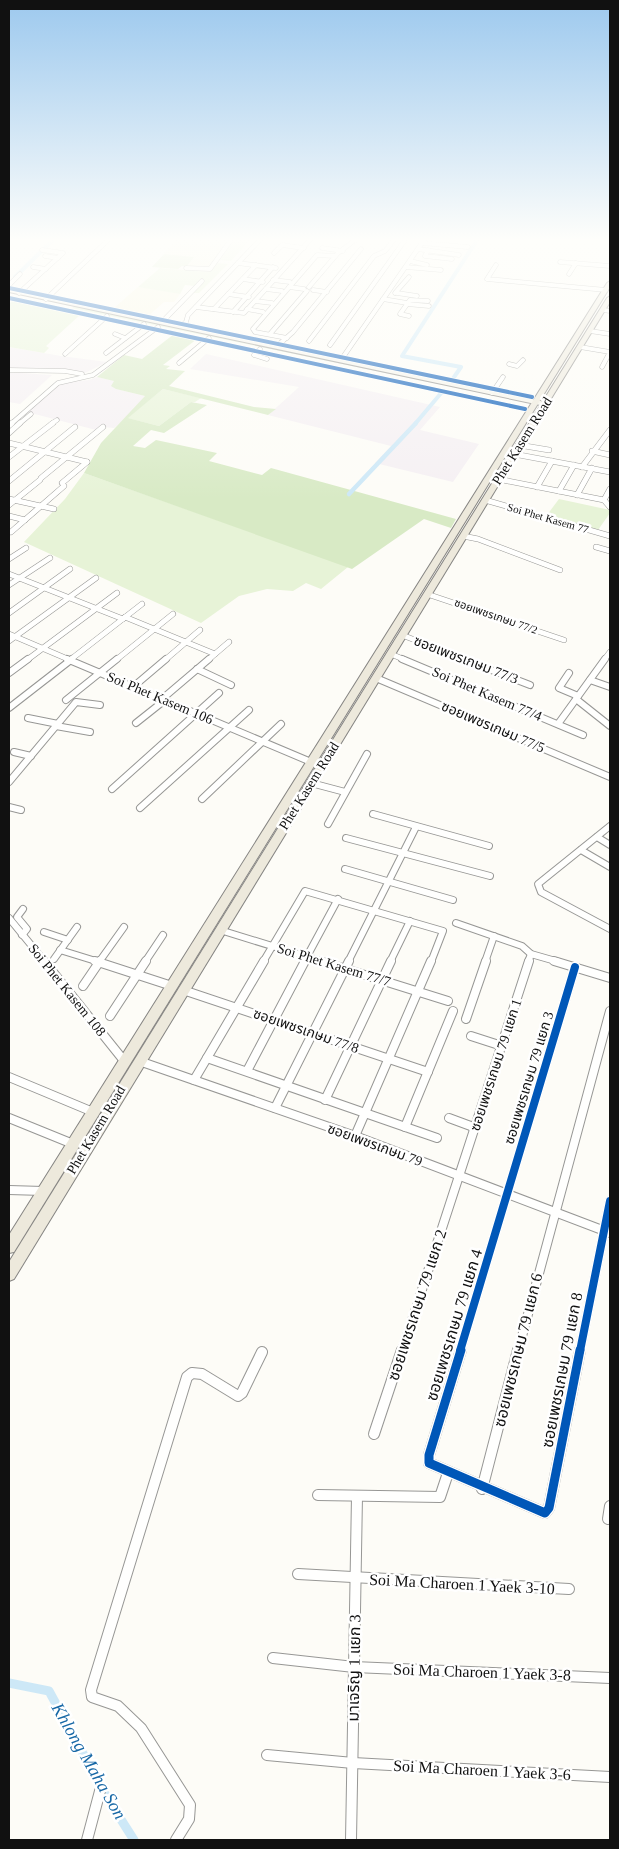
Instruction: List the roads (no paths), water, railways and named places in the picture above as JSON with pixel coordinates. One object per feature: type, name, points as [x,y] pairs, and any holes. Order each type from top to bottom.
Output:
[{"type":"main road","points":[[165,326],[260,349],[460,389],[522,399],[537,407]]},
{"type":"main road","points":[[182,326],[341,360],[460,389],[527,408],[537,407]]},
{"type":"main road","name":"Phet Kasem Road","points":[[9,1274],[376,678],[386,652],[402,635],[463,536],[466,523],[485,500],[498,479],[516,449],[541,395],[588,326]]},
{"type":"main road","name":"Phet Kasem Road","points":[[9,1247],[14,1229],[43,1192],[311,762],[386,652],[537,407],[592,326]]},
{"type":"main road","points":[[522,399],[541,395]]},
{"type":"street","points":[[65,354],[96,326]]},
{"type":"street","points":[[106,353],[141,326]]},
{"type":"street","points":[[10,426],[36,400],[62,381],[90,376],[158,326]]},
{"type":"street","points":[[255,326],[253,329],[255,332],[287,338]]},
{"type":"street","points":[[270,334],[276,326]]},
{"type":"street","points":[[277,346],[297,326]]},
{"type":"street","points":[[309,341],[320,326]]},
{"type":"street","points":[[330,345],[343,326]]},
{"type":"street","points":[[341,360],[364,326]]},
{"type":"street","points":[[590,330],[610,334]]},
{"type":"street","points":[[115,334],[126,338]]},
{"type":"street","points":[[179,363],[209,338]]},
{"type":"street","points":[[112,341],[120,342]]},
{"type":"street","points":[[580,347],[610,352],[604,365],[610,363]]},
{"type":"street","points":[[260,349],[254,355],[267,360]]},
{"type":"street","points":[[186,357],[194,359]]},
{"type":"street","points":[[509,364],[517,366],[523,360]]},
{"type":"street","points":[[9,370],[59,371],[90,376]]},
{"type":"street","points":[[59,371],[62,381]]},
{"type":"street","points":[[492,393],[503,377]]},
{"type":"street","points":[[9,433],[31,414]]},
{"type":"street","points":[[9,457],[57,420]]},
{"type":"street","points":[[9,480],[75,427]]},
{"type":"street","points":[[9,505],[103,427]]},
{"type":"street","points":[[582,466],[610,430]]},
{"type":"street","points":[[9,443],[87,462],[11,532]]},
{"type":"street","points":[[516,449],[549,450]]},
{"type":"street","points":[[516,449],[552,461],[610,472]]},
{"type":"street","points":[[592,451],[610,455]]},
{"type":"street","points":[[537,487],[552,461]]},
{"type":"street","points":[[559,491],[574,465]]},
{"type":"street","points":[[577,494],[592,468]]},
{"type":"street","points":[[498,479],[604,500],[610,506]]},
{"type":"street","points":[[604,500],[610,489]]},
{"type":"street","points":[[9,499],[54,509]]},
{"type":"street","name":"Soi Phet Kasem 77","points":[[485,500],[610,536]]},
{"type":"street","points":[[9,516],[25,520]]},
{"type":"street","points":[[463,536],[478,539],[560,570]]},
{"type":"street","points":[[596,547],[610,551]]},
{"type":"street","points":[[9,559],[26,548]]},
{"type":"street","points":[[9,585],[50,558]]},
{"type":"street","points":[[9,613],[70,569]]},
{"type":"street","points":[[9,574],[215,654]]},
{"type":"street","points":[[11,637],[96,578]]},
{"type":"street","points":[[9,673],[117,593]]},
{"type":"street","name":"ซอยเพชรเกษม 77/2","points":[[427,594],[564,640]]},
{"type":"street","points":[[9,708],[142,604]]},
{"type":"street","points":[[66,700],[173,614]]},
{"type":"street","points":[[133,686],[200,630]]},
{"type":"street","name":"ซอยเพชรเกษม 77/3","points":[[402,635],[530,685]]},
{"type":"street","name":"Soi Phet Kasem 106","points":[[11,637],[42,648],[311,762]]},
{"type":"street","points":[[136,723],[229,642]]},
{"type":"street","name":"Soi Phet Kasem 77/4","points":[[386,652],[584,735]]},
{"type":"street","points":[[558,724],[610,652]]},
{"type":"street","points":[[197,669],[231,685]]},
{"type":"street","points":[[570,673],[559,688],[577,697],[610,726]]},
{"type":"street","name":"ซอยเพชรเกษม 77/5","points":[[376,678],[610,777]]},
{"type":"street","points":[[590,680],[610,687]]},
{"type":"street","points":[[112,789],[219,693]]},
{"type":"street","points":[[9,698],[17,702]]},
{"type":"street","points":[[9,782],[76,702],[100,705]]},
{"type":"street","points":[[140,808],[249,710]]},
{"type":"street","points":[[28,718],[90,732]]},
{"type":"street","points":[[202,799],[281,724]]},
{"type":"street","points":[[14,752],[31,756]]},
{"type":"street","points":[[328,824],[367,754]]},
{"type":"street","points":[[311,783],[346,792]]},
{"type":"street","points":[[9,807],[21,810]]},
{"type":"street","points":[[373,814],[489,846]]},
{"type":"street","points":[[275,1108],[416,826]]},
{"type":"street","points":[[610,826],[538,884],[541,892],[610,929]]},
{"type":"street","points":[[597,837],[610,845]]},
{"type":"street","points":[[346,838],[490,876]]},
{"type":"street","points":[[581,850],[610,867]]},
{"type":"street","points":[[345,868],[453,900]]},
{"type":"street","points":[[194,1080],[306,891],[443,931],[419,992],[355,1136]]},
{"type":"street","points":[[247,1071],[338,899]]},
{"type":"street","points":[[22,934],[27,929],[17,916],[23,909]]},
{"type":"street","name":"Soi Phet Kasem 108","points":[[9,918],[124,1062]]},
{"type":"street","points":[[325,1100],[410,921]]},
{"type":"street","points":[[456,923],[522,946],[531,954],[610,978]]},
{"type":"street","points":[[54,960],[77,927]]},
{"type":"street","points":[[83,986],[124,927]]},
{"type":"street","name":"Soi Phet Kasem 77/7","points":[[220,930],[448,1001]]},
{"type":"street","points":[[44,932],[68,940]]},
{"type":"street","points":[[110,1016],[162,935]]},
{"type":"street","points":[[466,1019],[494,936]]},
{"type":"street","points":[[60,950],[172,986]]},
{"type":"street","name":"ซอยเพชรเกษม 79 แยก 1","points":[[460,1177],[531,954]]},
{"type":"street","name":"ซอยเพชรเกษม 79 แยก 3","points":[[507,1196],[575,967]]},
{"type":"street","name":"ซอยเพชรเกษม 77/8","points":[[184,990],[428,1072]]},
{"type":"street","points":[[405,1127],[453,1011]]},
{"type":"street","name":"ซอยเพชรเกษม 79 แยก 6","points":[[482,1489],[554,1212],[610,1011]]},
{"type":"street","points":[[471,1036],[502,1046]]},
{"type":"street","points":[[207,1058],[287,1084],[325,1100],[437,1138]]},
{"type":"street","name":"ซอยเพชรเกษม 79","points":[[139,1061],[355,1136],[507,1196],[607,1232]]},
{"type":"street","points":[[9,1077],[93,1112]]},
{"type":"street","points":[[9,1118],[73,1144]]},
{"type":"street","points":[[449,1118],[476,1128]]},
{"type":"street","name":"ซอยเพชรเกษม 79 แยก 2","points":[[374,1434],[460,1177]]},
{"type":"street","points":[[9,1190],[43,1192]]},
{"type":"street","name":"ซอยเพชรเกษม 79 แยก 4","points":[[448,1473],[429,1463],[429,1455],[507,1196]]},
{"type":"street","name":"ซอยเพชรเกษม 79 แยก 8","points":[[482,1489],[539,1512],[545,1513],[549,1508],[607,1232],[610,1201]]},
{"type":"street","points":[[176,1840],[189,1819],[190,1805],[141,1728],[118,1706],[92,1697],[91,1690],[187,1377],[192,1373],[202,1374],[238,1396],[242,1393],[262,1352]]},
{"type":"street","points":[[318,1495],[440,1497],[448,1473],[482,1489]]},
{"type":"street","name":"มาเจริญ 1 แยก 3","points":[[351,1840],[357,1496]]},
{"type":"street","points":[[608,1519],[610,1506]]},
{"type":"street","name":"Soi Ma Charoen 1 Yaek 3-10","points":[[298,1574],[569,1589]]},
{"type":"street","name":"Soi Ma Charoen 1 Yaek 3-8","points":[[273,1658],[354,1667],[610,1678]]},
{"type":"street","name":"Soi Ma Charoen 1 Yaek 3-6","points":[[267,1755],[353,1763],[610,1777]]},
{"type":"street","points":[[87,1840],[100,1791]]},
{"type":"waterway","points":[[421,326],[402,356],[461,367],[452,380]]},
{"type":"waterway","points":[[415,424],[442,392]]},
{"type":"waterway","points":[[349,494],[416,423]]},
{"type":"waterway","name":"Khlong Maha Son","points":[[9,1683],[49,1691],[106,1796],[134,1840]]}]
